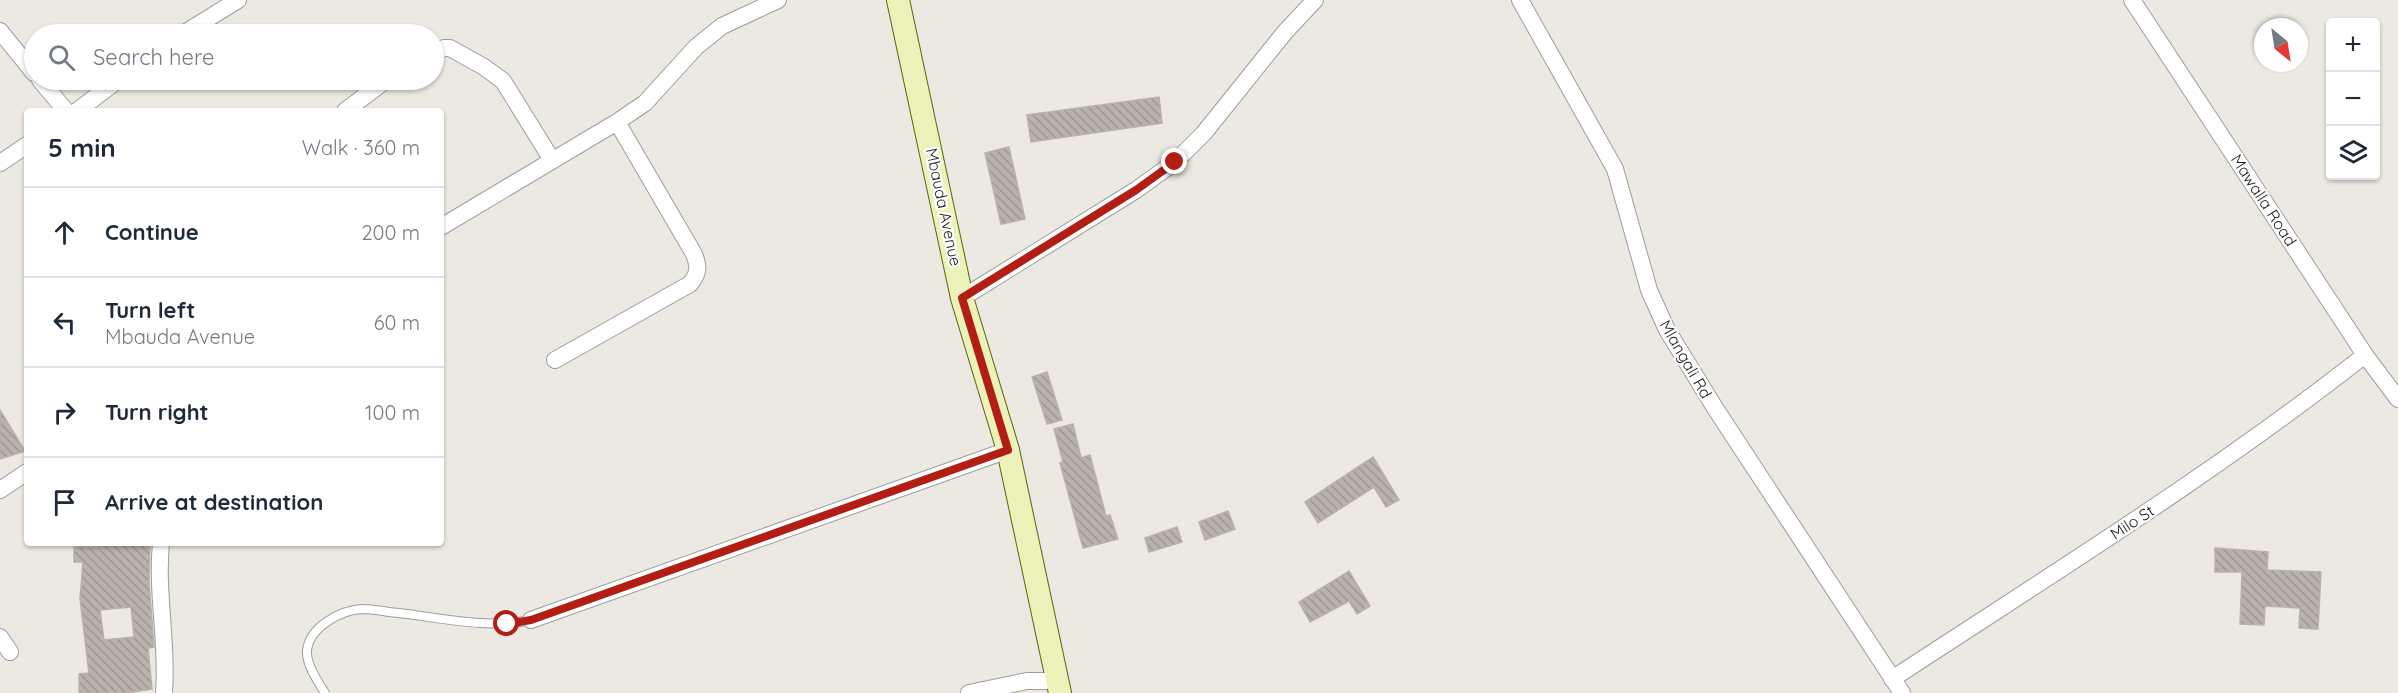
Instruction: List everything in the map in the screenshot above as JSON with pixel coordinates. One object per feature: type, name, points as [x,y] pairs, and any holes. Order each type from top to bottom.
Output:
[{"type":"street","points":[[199,24],[238,0]]},
{"type":"street","points":[[444,225],[645,103],[696,47],[722,26],[778,0]]},
{"type":"street","name":"Mbauda Avenue","points":[[898,0],[962,298],[1008,450],[1059,687]]},
{"type":"street","points":[[962,298],[1136,190],[1175,162],[1204,132],[1285,32],[1315,0]]},
{"type":"street","name":"Mlangali Rd","points":[[1520,0],[1616,169],[1649,290],[1667,330],[1715,408],[1902,693]]},
{"type":"street","name":"Mawalla Road","points":[[2132,0],[2366,355],[2398,399]]},
{"type":"street","points":[[0,31],[24,61]]},
{"type":"street","points":[[444,48],[450,48],[496,74],[503,81],[552,160]]},
{"type":"street","points":[[48,90],[63,108]]},
{"type":"street","points":[[80,108],[104,90]]},
{"type":"street","points":[[349,108],[373,90]]},
{"type":"street","points":[[555,360],[690,284],[699,268],[694,254],[616,122]]},
{"type":"street","points":[[0,163],[24,147]]},
{"type":"street","name":"Milo St","points":[[1892,679],[2216,467],[2366,355]]},
{"type":"street","points":[[531,620],[1008,450]]},
{"type":"street","points":[[0,490],[24,474]]},
{"type":"street","points":[[161,546],[159,573],[165,642],[164,693]]},
{"type":"street","points":[[0,637],[10,652]]},
{"type":"street","points":[[969,693],[1027,681],[1059,687]]},
{"type":"lane","points":[[324,693],[309,661],[307,651],[314,633],[339,616],[361,609],[493,624],[531,620]]},
{"type":"building","points":[[1159,97],[1162,123],[1031,142],[1027,115]]},
{"type":"building","points":[[1009,147],[1025,219],[1001,224],[985,153]]},
{"type":"building","points":[[1047,372],[1062,420],[1047,424],[1032,377]]},
{"type":"building","points":[[0,410],[24,451],[0,459]]},
{"type":"building","points":[[1073,424],[1081,458],[1090,455],[1106,516],[1110,515],[1118,539],[1083,548],[1060,463],[1063,462],[1054,429]]},
{"type":"building","points":[[1373,457],[1399,500],[1386,507],[1374,487],[1318,523],[1305,502]]},
{"type":"building","points":[[1228,511],[1235,529],[1205,540],[1199,522]]},
{"type":"building","points":[[1177,527],[1182,542],[1149,552],[1145,538]]},
{"type":"building","points":[[150,546],[149,582],[154,647],[148,648],[152,689],[126,693],[79,693],[79,674],[89,673],[80,599],[83,562],[74,562],[74,547]],"holes":[[[131,607],[134,637],[104,640],[100,610]]]},
{"type":"building","points":[[2215,548],[2268,552],[2267,570],[2321,572],[2318,629],[2299,628],[2300,608],[2265,606],[2264,625],[2240,624],[2242,572],[2215,572]]},
{"type":"building","points":[[1349,571],[1370,606],[1357,614],[1349,601],[1310,622],[1299,602]]},
{"type":"route","points":[[507,624],[531,620],[1008,450],[962,298],[1136,190],[1175,162]]}]
